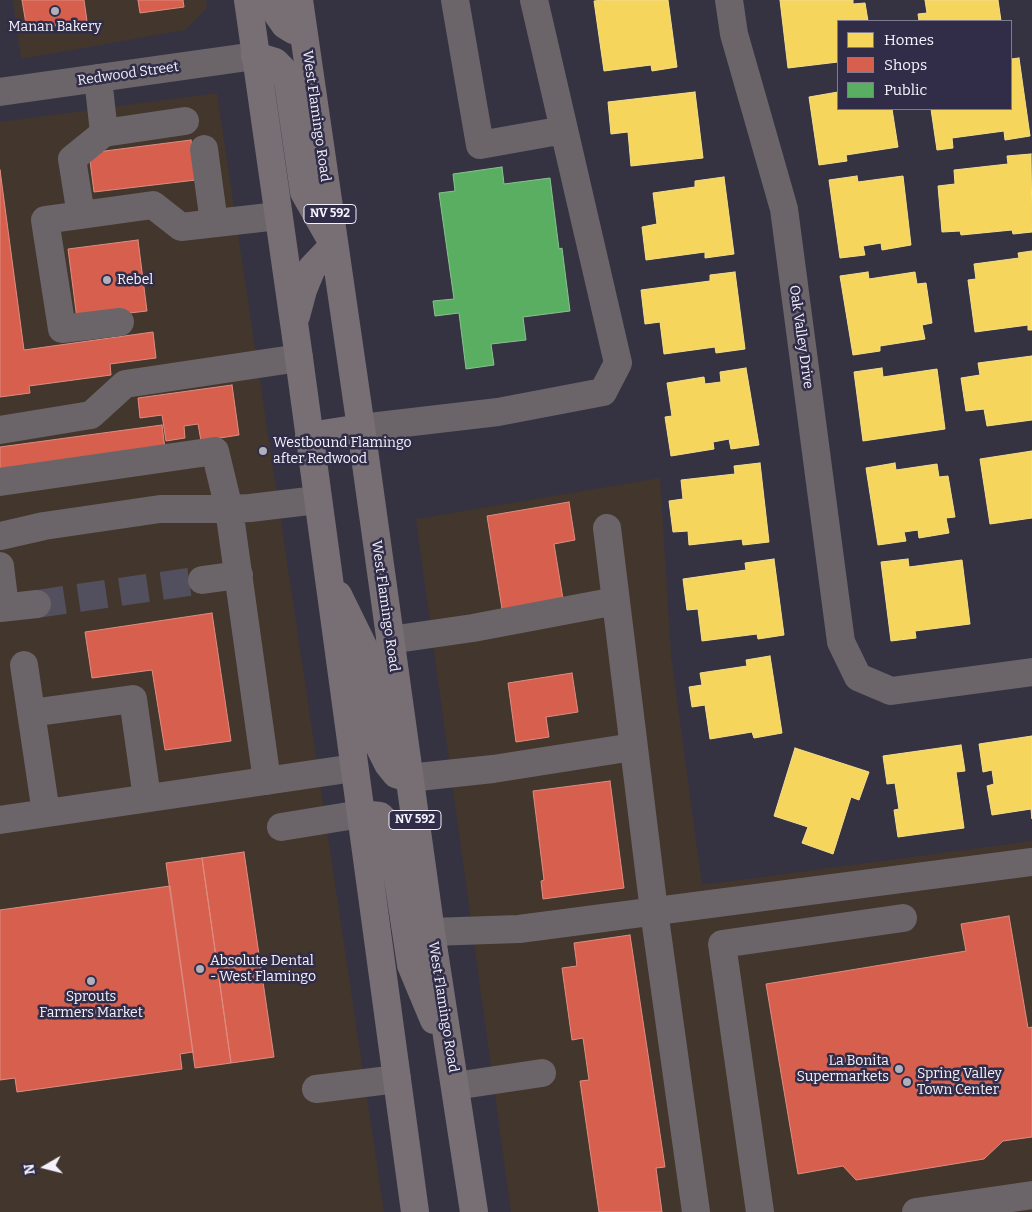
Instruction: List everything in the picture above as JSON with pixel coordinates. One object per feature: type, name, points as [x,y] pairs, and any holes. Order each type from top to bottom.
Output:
[{"type":"main road","points":[[248,0],[299,358],[415,1212]]},
{"type":"main road","points":[[273,0],[278,15],[285,25],[293,30],[303,31]]},
{"type":"main road","name":"West Flamingo Road","points":[[299,0],[431,932],[474,1212]]},
{"type":"main road","points":[[255,56],[275,62],[282,69],[288,80],[304,192],[334,245],[312,268],[303,290],[294,325]]},
{"type":"main road","points":[[309,436],[361,428]]},
{"type":"main road","points":[[328,576],[363,646],[379,746],[388,764],[396,774],[409,778]]},
{"type":"main road","points":[[361,814],[380,816],[386,822],[391,832],[411,965],[453,1074]]},
{"type":"street","points":[[455,0],[480,145],[564,130]]},
{"type":"street","points":[[361,428],[498,412],[603,392],[618,363],[534,0]]},
{"type":"street","name":"Oak Valley Drive","points":[[729,0],[734,34],[784,210],[841,642],[858,677],[891,692],[1032,672]]},
{"type":"street","name":"Redwood Street","points":[[0,92],[255,56]]},
{"type":"street","points":[[98,78],[104,132]]},
{"type":"street","points":[[82,215],[72,159],[104,132],[185,121]]},
{"type":"street","points":[[204,149],[214,224]]},
{"type":"street","points":[[120,322],[62,329],[45,220],[154,205],[181,227],[278,216]]},
{"type":"street","points":[[0,430],[91,415],[125,384],[299,358]]},
{"type":"street","points":[[0,482],[215,451],[229,509],[267,781]]},
{"type":"street","points":[[0,536],[44,526],[160,509],[250,508],[317,500]]},
{"type":"street","points":[[607,528],[654,910],[696,1212]]},
{"type":"street","points":[[0,566],[3,608],[37,604]]},
{"type":"street","points":[[202,580],[239,575]]},
{"type":"street","points":[[390,640],[473,628],[616,601]]},
{"type":"street","points":[[24,665],[46,813]]},
{"type":"street","points":[[31,713],[133,699],[147,798]]},
{"type":"street","points":[[409,778],[493,770],[633,746]]},
{"type":"street","points":[[0,820],[354,768]]},
{"type":"street","points":[[281,827],[361,814]]},
{"type":"street","points":[[431,932],[519,929],[1032,862]]},
{"type":"street","points":[[760,1212],[722,944],[903,918]]},
{"type":"street","points":[[453,1074],[542,1073]]},
{"type":"street","points":[[316,1089],[397,1079]]},
{"type":"street","points":[[916,1212],[997,1206],[1032,1194]]},
{"type":"shaded area","points":[[13,0],[206,0],[207,8],[185,30],[21,59]]},
{"type":"shaded area","points":[[217,93],[384,1212],[0,1212],[0,122]]},
{"type":"shaded area","name":"Spring Valley Town Center","points":[[660,478],[671,655],[702,885],[1032,841],[1032,1212],[511,1212],[416,519]]},
{"type":"building: Homes","points":[[668,0],[677,67],[652,71],[651,65],[604,71],[594,1]]},
{"type":"building: Homes","points":[[780,0],[853,0],[853,4],[865,3],[868,20],[837,20],[837,62],[788,68]]},
{"type":"building: Homes","points":[[925,0],[998,0],[1001,20],[919,20],[918,14],[927,13]]},
{"type":"building: Homes","points":[[1019,58],[1030,136],[1005,140],[1004,131],[952,138],[953,148],[937,150],[931,110],[1012,110],[1012,59]]},
{"type":"building: Homes","points":[[695,92],[703,158],[631,166],[628,132],[611,134],[608,102]]},
{"type":"building: Homes","points":[[837,92],[837,110],[892,110],[898,147],[846,155],[847,161],[819,165],[809,97]]},
{"type":"building: Homes","points":[[1031,154],[1032,232],[1013,234],[1012,230],[961,235],[960,231],[942,232],[938,186],[955,184],[954,170],[1008,164],[1007,156]]},
{"type":"building: Homes","points":[[857,176],[858,182],[903,176],[911,245],[882,250],[881,243],[863,246],[865,255],[840,258],[829,180]]},
{"type":"building: Homes","points":[[724,177],[734,254],[705,258],[705,252],[646,260],[642,227],[657,224],[653,193],[695,187],[695,181]]},
{"type":"building: Homes","points":[[1032,251],[1032,330],[1028,330],[1028,325],[975,332],[968,280],[976,279],[974,264],[1019,258],[1018,253]]},
{"type":"building: Homes","points":[[735,272],[745,349],[716,353],[715,347],[664,354],[660,322],[645,324],[641,290],[710,281],[710,275]]},
{"type":"building: Homes","points":[[868,272],[869,279],[915,272],[917,284],[926,283],[932,323],[922,325],[925,339],[880,346],[880,351],[853,355],[840,276]]},
{"type":"building: Homes","points":[[1032,356],[1032,420],[987,426],[984,409],[966,411],[961,378],[980,375],[978,363]]},
{"type":"building: Homes","points":[[746,368],[759,445],[731,449],[729,439],[713,442],[714,449],[671,456],[665,417],[672,416],[667,383],[704,377],[705,384],[721,382],[720,372]]},
{"type":"building: Homes","points":[[882,368],[883,377],[937,369],[945,429],[863,441],[854,372]]},
{"type":"building: Homes","points":[[1032,451],[1032,518],[990,524],[980,459]]},
{"type":"building: Homes","points":[[760,463],[769,542],[743,545],[742,539],[689,545],[688,531],[673,532],[669,501],[683,499],[681,480],[735,474],[734,466]]},
{"type":"building: Homes","points":[[895,463],[896,470],[937,464],[939,477],[948,476],[955,517],[946,518],[949,533],[919,538],[918,530],[904,532],[906,541],[878,545],[866,468]]},
{"type":"building: Homes","points":[[774,559],[784,635],[758,639],[757,634],[702,641],[698,609],[687,610],[683,579],[746,570],[745,563]]},
{"type":"building: Homes","points":[[908,559],[909,567],[962,560],[970,624],[915,631],[916,638],[891,641],[881,562]]},
{"type":"building: Homes","points":[[770,656],[782,733],[754,738],[752,732],[710,739],[705,705],[692,707],[689,687],[702,685],[700,673],[747,666],[746,660]]},
{"type":"building: Homes","points":[[1032,736],[1032,819],[1031,809],[992,815],[987,786],[994,784],[992,770],[983,772],[979,744]]},
{"type":"building: Homes","points":[[961,745],[965,771],[956,772],[964,828],[898,837],[894,810],[899,809],[895,783],[887,784],[883,756]]},
{"type":"building: Homes","points":[[795,748],[869,772],[859,800],[851,797],[833,854],[802,843],[808,827],[774,816]]},
{"type":"building: Shops","name":"Manan Bakery","points":[[22,0],[84,0],[87,21],[27,30]]},
{"type":"building: Shops","points":[[138,0],[183,0],[184,7],[140,13]]},
{"type":"building: Shops","points":[[191,140],[196,180],[94,192],[89,153]]},
{"type":"building: Shops","points":[[0,170],[24,350],[153,332],[156,358],[110,364],[111,375],[29,386],[30,393],[0,397]]},
{"type":"building: Shops","name":"Rebel","points":[[138,240],[147,311],[77,319],[68,249]]},
{"type":"building: Shops","points":[[232,385],[239,435],[201,441],[198,424],[184,426],[185,438],[166,441],[162,415],[140,418],[138,398]]},
{"type":"building: Shops","points":[[162,425],[165,449],[0,471],[0,447]]},
{"type":"building: Shops","points":[[569,502],[575,540],[554,544],[564,605],[503,615],[487,516]]},
{"type":"building: Shops","points":[[212,613],[231,741],[165,750],[152,670],[92,678],[85,632]]},
{"type":"building: Shops","points":[[572,673],[578,712],[546,717],[549,737],[516,742],[508,683]]},
{"type":"building: Shops","points":[[610,781],[624,888],[543,899],[541,881],[544,880],[533,791]]},
{"type":"building: Shops","points":[[244,852],[274,1057],[231,1063],[202,858]]},
{"type":"building: Shops","name":"Absolute Dental - West Flamingo","points":[[202,858],[231,1063],[195,1068],[166,863]]},
{"type":"building: Shops","name":"Sprouts Farmers Market","points":[[170,886],[193,1052],[180,1054],[182,1069],[17,1092],[15,1078],[0,1080],[0,910]]},
{"type":"building: Shops","name":"Spring Valley Town Center","points":[[1009,916],[1028,1028],[1032,1027],[1032,1137],[1003,1141],[984,1159],[856,1180],[843,1166],[798,1174],[766,984],[966,951],[961,924]]},
{"type":"building: Shops","points":[[630,935],[665,1167],[656,1168],[662,1212],[599,1212],[580,1081],[589,1080],[583,1038],[572,1040],[562,968],[577,966],[574,943]]},
{"type":"building: Public","points":[[502,167],[504,184],[550,178],[559,249],[562,248],[570,311],[523,317],[526,340],[491,344],[494,365],[466,369],[459,313],[435,316],[433,301],[454,299],[439,193],[455,191],[453,174]]},
{"type":"tunnel","points":[[37,604],[202,580]]},
{"type":"place","name":"Manan Bakery","points":[[55,11]]},
{"type":"place","name":"Rebel","points":[[107,280]]},
{"type":"place","name":"Westbound Flamingo after Redwood","points":[[263,451]]},
{"type":"place","name":"Absolute Dental - West Flamingo","points":[[200,969]]},
{"type":"place","name":"Sprouts Farmers Market","points":[[91,981]]},
{"type":"place","name":"La Bonita Supermarkets","points":[[899,1069]]},
{"type":"place","name":"Spring Valley Town Center","points":[[907,1082]]}]
